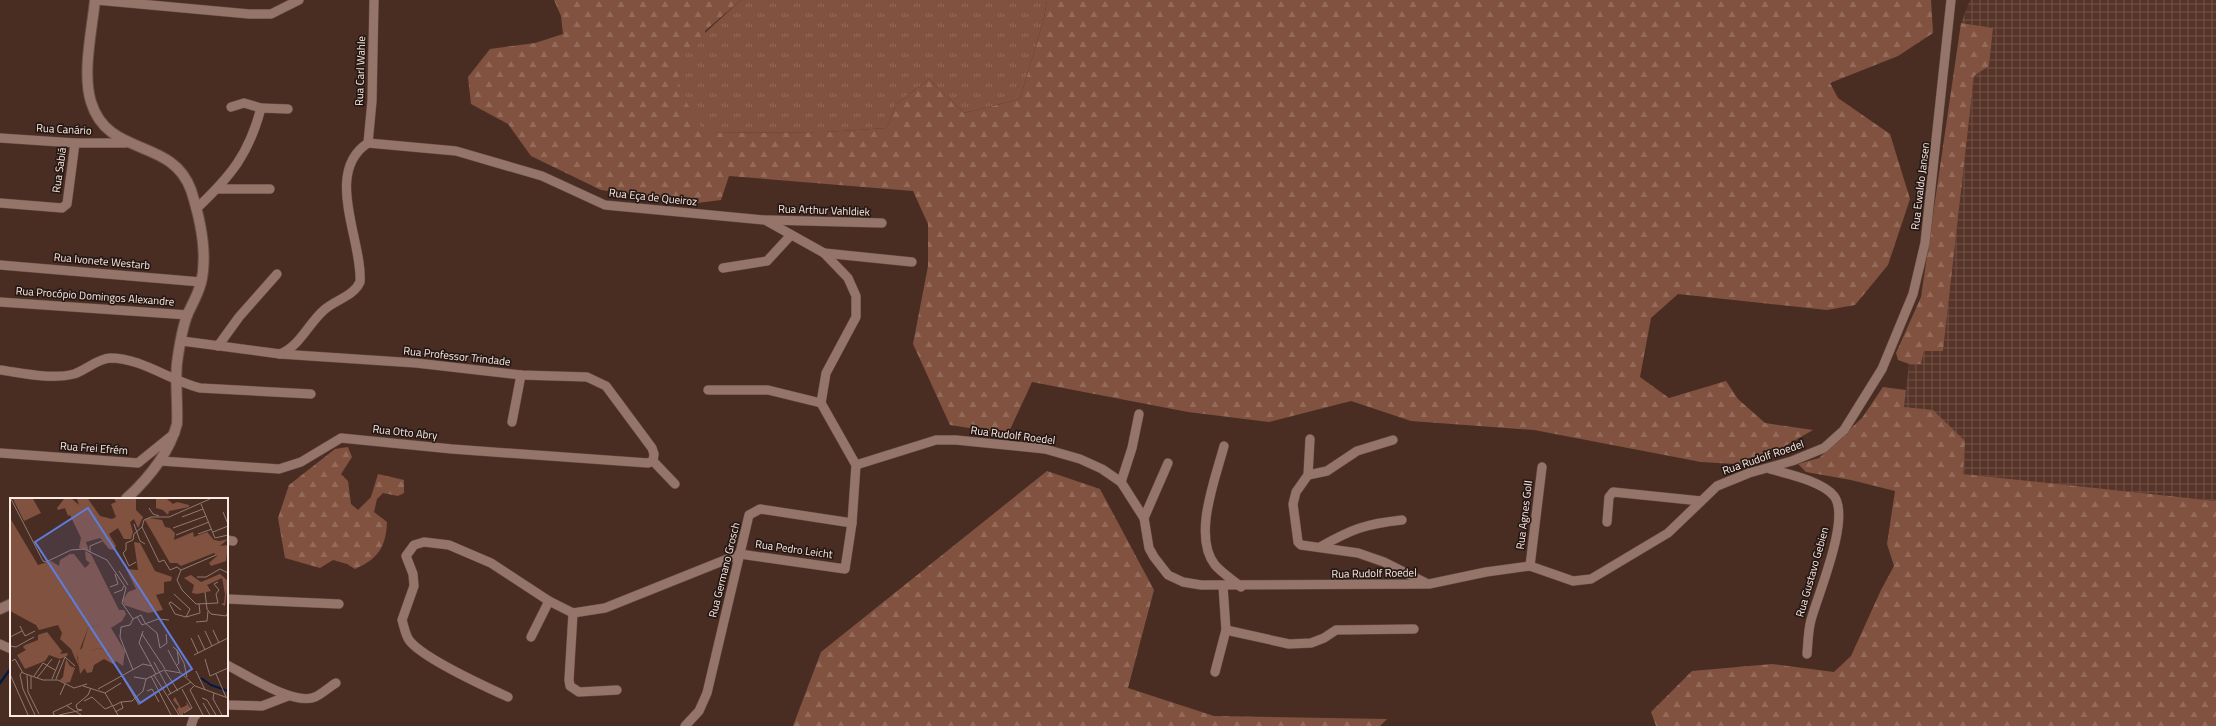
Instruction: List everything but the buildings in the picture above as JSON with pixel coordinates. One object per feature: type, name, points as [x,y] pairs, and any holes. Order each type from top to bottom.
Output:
[{"type":"main road","points":[[95,0],[88,75],[91,102],[97,116],[106,127],[126,143],[160,155],[173,163],[183,173],[196,209],[202,241],[201,282],[188,315],[177,363],[177,424],[175,433],[161,461],[141,485],[127,498]]},
{"type":"main road","points":[[0,609],[10,604]]},
{"type":"street","points":[[95,0],[249,14],[271,14],[299,0]]},
{"type":"street","name":"Rua Carl Wahle","points":[[368,144],[372,101],[374,0]]},
{"type":"street","name":"Rua Ewaldo Jansen","points":[[1882,369],[1913,294],[1926,243],[1951,0]]},
{"type":"street","points":[[231,107],[244,103],[260,108],[288,109]]},
{"type":"street","points":[[196,209],[218,189],[247,149],[260,108]]},
{"type":"street","name":"Rua Canário","points":[[0,138],[75,143],[126,143]]},
{"type":"street","name":"Rua Sabiá","points":[[0,203],[62,208],[65,206],[67,204],[75,143]]},
{"type":"street","points":[[280,354],[290,349],[299,341],[324,310],[353,292],[360,282],[346,184],[353,160],[362,147],[368,144]]},
{"type":"street","name":"Rua Eça de Queiroz","points":[[368,144],[456,151],[542,176],[605,205],[765,220],[824,253],[848,278],[856,296],[856,317],[826,373],[821,403]]},
{"type":"street","points":[[218,189],[270,189]]},
{"type":"street","name":"Rua Arthur Vahldiek","points":[[765,220],[882,224]]},
{"type":"street","points":[[723,268],[767,261],[791,235]]},
{"type":"street","points":[[824,253],[912,262]]},
{"type":"street","name":"Rua Ivonete Westarb","points":[[0,265],[201,282]]},
{"type":"street","points":[[218,346],[239,318],[277,274]]},
{"type":"street","name":"Rua Procópio Domingos Alexandre","points":[[0,302],[188,315]]},
{"type":"street","name":"Rua Professor Trindade","points":[[182,341],[280,354],[416,363],[521,375],[587,377],[606,386],[652,448],[654,454],[653,461],[675,484]]},
{"type":"street","points":[[0,370],[52,376],[73,374],[109,358],[125,360],[164,374],[176,382],[200,388],[311,394]]},
{"type":"street","name":"Rua Rudolf Roedel","points":[[856,465],[936,440],[956,440],[1045,449],[1080,459],[1102,469],[1121,482],[1144,518],[1149,548],[1154,557],[1168,575],[1182,582],[1223,586],[1429,584],[1486,572],[1530,566],[1573,581],[1591,579],[1668,533],[1717,486],[1749,473],[1770,468],[1824,448],[1844,430],[1882,369]]},
{"type":"street","points":[[512,422],[521,375]]},
{"type":"street","points":[[708,390],[768,390],[821,403],[856,465],[852,523]]},
{"type":"street","points":[[1121,482],[1132,448],[1139,414]]},
{"type":"street","name":"Rua Frei Efrém","points":[[0,453],[138,463],[175,433]]},
{"type":"street","name":"Rua Otto Abry","points":[[161,461],[279,469],[301,462],[341,438],[468,451],[648,463],[653,461]]},
{"type":"street","points":[[1310,439],[1308,474],[1296,492],[1293,504],[1295,534],[1301,545],[1358,553],[1384,562],[1429,584]]},
{"type":"street","points":[[1308,474],[1327,471],[1357,451],[1393,440]]},
{"type":"street","points":[[1224,446],[1206,514],[1205,540],[1207,551],[1215,565],[1241,586]]},
{"type":"street","points":[[1144,518],[1168,464]]},
{"type":"street","name":"Rua Agnes Goll","points":[[1530,566],[1542,467]]},
{"type":"street","name":"Rua Gustavo Gebien","points":[[1770,468],[1821,485],[1834,496],[1838,507],[1838,534],[1810,621],[1807,654]]},
{"type":"street","points":[[1607,522],[1609,497],[1613,492],[1701,501]]},
{"type":"street","name":"Rua Germano Grosch","points":[[685,726],[699,711],[706,693],[750,515],[760,510],[852,523]]},
{"type":"street","points":[[1320,547],[1349,531],[1371,524],[1402,520]]},
{"type":"street","name":"Rua Pedro Leicht","points":[[740,554],[845,569],[852,523]]},
{"type":"street","points":[[508,697],[475,682],[423,652],[410,640],[402,620],[405,607],[414,586],[406,556],[414,545],[424,542],[449,545],[491,563],[548,601],[573,613],[605,608],[740,554]]},
{"type":"street","points":[[1215,672],[1226,630],[1223,586]]},
{"type":"street","points":[[228,599],[338,604]]},
{"type":"street","points":[[530,637],[548,601]]},
{"type":"street","points":[[573,613],[569,680],[570,686],[579,692],[617,690]]},
{"type":"street","points":[[1226,630],[1289,644],[1311,643],[1324,638],[1336,630],[1414,629]]},
{"type":"street","points":[[0,644],[10,648]]},
{"type":"street","points":[[228,666],[288,696],[304,699],[315,697],[336,683]]},
{"type":"street","points":[[228,705],[262,706],[288,696]]},
{"type":"street","points":[[191,726],[195,716]]},
{"type":"shaded area","points":[[1970,0],[2216,0],[2216,501],[1962,474],[1904,407],[1909,364],[1921,364],[1924,351],[1943,351],[1974,76],[1989,66],[1993,28],[1961,23]]},
{"type":"green space","points":[[554,0],[741,0],[705,31],[706,133],[826,132],[887,128],[896,104],[929,79],[964,113],[1020,99],[1044,18],[1047,0],[1931,0],[1933,33],[1898,56],[1830,83],[1838,98],[1890,134],[1910,199],[1888,265],[1855,305],[1827,310],[1678,294],[1651,318],[1640,377],[1669,398],[1726,381],[1738,399],[1765,423],[1813,430],[1752,465],[1701,462],[1534,430],[1411,421],[1351,401],[1269,422],[1188,412],[1032,382],[1008,434],[950,425],[913,344],[928,266],[928,224],[913,191],[729,176],[721,200],[697,203],[601,190],[531,156],[508,124],[471,104],[468,77],[490,49],[535,43],[563,34],[561,16]]},
{"type":"green space","points":[[741,0],[1047,0],[1044,18],[1020,99],[964,113],[929,79],[896,104],[887,128],[826,132],[705,133],[677,87],[682,54]]},
{"type":"green space","points":[[1961,23],[1993,28],[1989,66],[1974,76],[1943,351],[1924,351],[1921,364],[1909,364],[1898,360],[1896,353],[1921,297]]},
{"type":"green space","points":[[1883,387],[1906,390],[1904,407],[1933,410],[1965,441],[1963,474],[2216,501],[2216,726],[1656,726],[1651,712],[1692,671],[1772,664],[1834,672],[1851,656],[1881,590],[1894,566],[1887,544],[1895,491],[1851,480],[1806,472],[1798,464],[1819,458],[1862,418]]},
{"type":"green space","points":[[348,447],[352,457],[341,474],[348,481],[351,504],[358,510],[371,497],[378,474],[404,480],[404,493],[398,496],[383,493],[377,499],[374,512],[387,522],[385,538],[379,551],[370,561],[355,569],[347,564],[333,560],[320,568],[285,558],[278,518],[289,485],[335,449]]},
{"type":"green space","points":[[1047,471],[1100,489],[1154,590],[1128,688],[1214,716],[1387,719],[1380,726],[793,726],[821,652]]},
{"type":"waterway","points":[[0,683],[10,669]]}]
